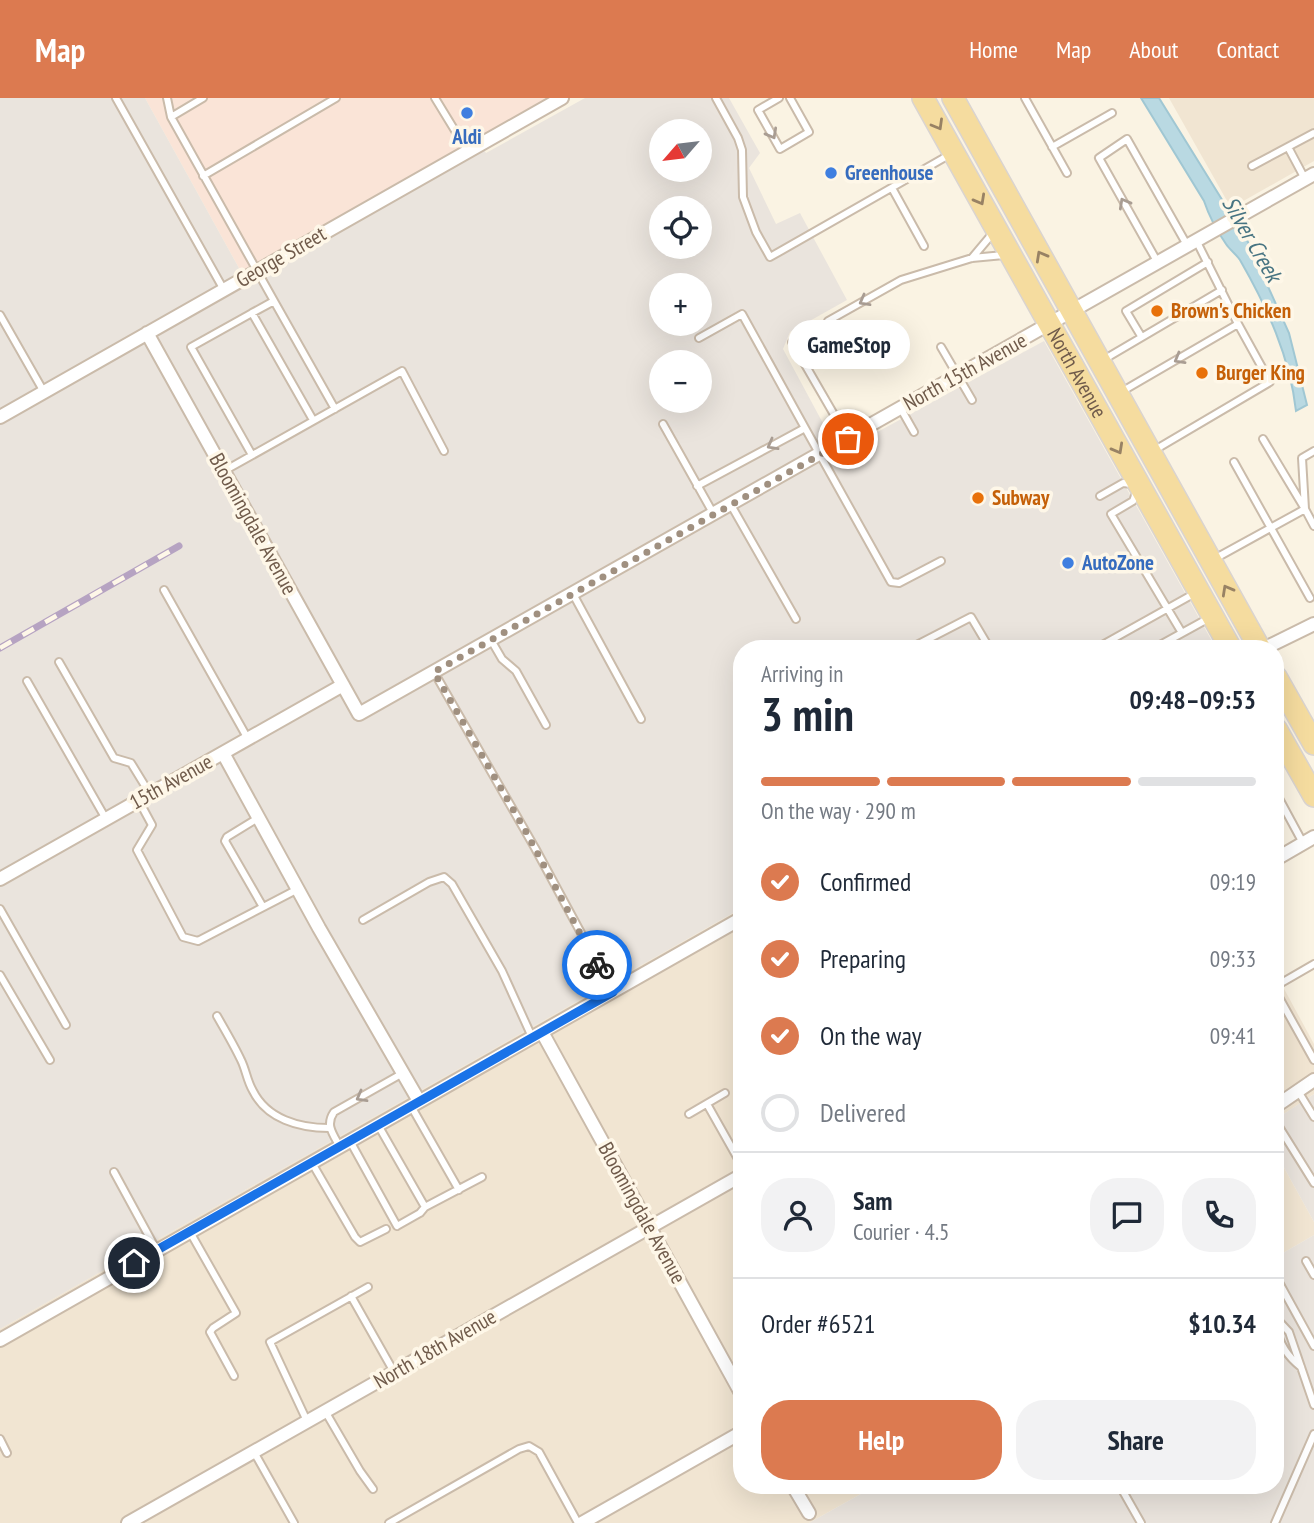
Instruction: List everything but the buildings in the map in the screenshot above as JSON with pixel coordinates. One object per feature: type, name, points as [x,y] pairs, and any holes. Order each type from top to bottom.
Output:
[{"type":"main road","name":"North Avenue","points":[[923,98],[1226,640]]},
{"type":"main road","name":"North Avenue","points":[[953,98],[1256,640]]},
{"type":"main road","points":[[1284,691],[1314,744]]},
{"type":"main road","points":[[1284,743],[1314,796]]},
{"type":"street","name":"George Street","points":[[0,417],[562,98]]},
{"type":"street","name":"North 15th Avenue","points":[[359,715],[1309,176]]},
{"type":"street","name":"Bloomingdale Avenue","points":[[147,333],[359,715]]},
{"type":"street","points":[[1281,640],[1309,627]]},
{"type":"street","name":"15th Avenue","points":[[0,879],[343,685]]},
{"type":"street","points":[[223,753],[403,1073],[415,1104]]},
{"type":"street","points":[[1284,854],[1309,840]]},
{"type":"street","points":[[0,1339],[733,923]]},
{"type":"street","name":"Bloomingdale Avenue","points":[[537,1035],[650,1227],[733,1379]]},
{"type":"street","points":[[1284,1101],[1314,1080]]},
{"type":"street","name":"North 18th Avenue","points":[[128,1523],[733,1180]]},
{"type":"street","points":[[580,1523],[733,1437]]},
{"type":"street","points":[[798,1494],[809,1513]]},
{"type":"lane","points":[[116,98],[224,290]]},
{"type":"lane","points":[[167,98],[171,117],[335,409]]},
{"type":"lane","points":[[171,117],[203,98]]},
{"type":"lane","points":[[203,176],[336,98]]},
{"type":"lane","points":[[435,98],[468,152]]},
{"type":"lane","points":[[716,98],[738,138],[742,150],[743,197],[756,232],[770,257],[954,153]]},
{"type":"lane","points":[[779,98],[758,110],[780,149],[809,132],[790,98]]},
{"type":"lane","points":[[1025,98],[1067,173]]},
{"type":"lane","points":[[1052,147],[1112,113]]},
{"type":"lane","points":[[1252,166],[1314,133]]},
{"type":"lane","points":[[1150,453],[1270,382],[1208,262],[1192,243],[1127,139],[1098,158],[1158,263]]},
{"type":"lane","points":[[1288,147],[1309,176]]},
{"type":"lane","points":[[892,188],[925,246]]},
{"type":"lane","points":[[972,258],[996,228]]},
{"type":"lane","points":[[828,321],[901,281],[972,258],[1010,255]]},
{"type":"lane","points":[[1141,336],[1126,311],[1208,262]]},
{"type":"lane","points":[[1100,362],[1222,290]]},
{"type":"lane","points":[[252,455],[191,347],[274,301]]},
{"type":"lane","points":[[252,313],[313,421]]},
{"type":"lane","points":[[699,338],[742,314],[891,582],[899,583],[941,561]]},
{"type":"lane","points":[[0,315],[44,392]]},
{"type":"lane","points":[[1118,394],[1238,324]]},
{"type":"lane","points":[[813,330],[792,342],[848,439]]},
{"type":"lane","points":[[941,347],[972,400]]},
{"type":"lane","points":[[224,471],[402,371],[443,451]]},
{"type":"lane","points":[[901,409],[914,432]]},
{"type":"lane","points":[[663,424],[714,514]]},
{"type":"lane","points":[[697,486],[805,428]]},
{"type":"lane","points":[[1263,439],[1314,526]]},
{"type":"lane","points":[[1305,509],[1302,458],[1314,451]]},
{"type":"lane","points":[[1234,462],[1310,598]]},
{"type":"lane","points":[[1100,496],[1123,484],[1139,485],[1133,501],[1111,514],[1182,633]]},
{"type":"lane","points":[[730,505],[796,619]]},
{"type":"lane","points":[[1211,561],[1305,509]]},
{"type":"lane","points":[[164,590],[248,739]]},
{"type":"lane","points":[[1111,640],[1198,591]]},
{"type":"lane","points":[[573,594],[641,719]]},
{"type":"lane","points":[[1169,640],[1212,616]]},
{"type":"lane","points":[[926,640],[971,617],[985,640]]},
{"type":"lane","points":[[491,640],[502,659],[516,671],[546,725]]},
{"type":"lane","points":[[59,662],[114,758],[131,763],[152,825],[137,850],[183,937],[198,942],[298,889]]},
{"type":"lane","points":[[434,672],[529,837],[613,992]]},
{"type":"lane","points":[[27,681],[106,819]]},
{"type":"lane","points":[[1284,804],[1309,840]]},
{"type":"lane","points":[[258,818],[227,837],[225,841],[263,907]]},
{"type":"lane","points":[[363,920],[429,882],[444,877],[452,884],[537,1035]]},
{"type":"lane","points":[[0,909],[66,1026]]},
{"type":"lane","points":[[1284,981],[1314,964]]},
{"type":"lane","points":[[0,975],[50,1060]]},
{"type":"lane","points":[[1284,1006],[1314,1060]]},
{"type":"lane","points":[[217,1016],[262,1105],[293,1124],[329,1128],[345,1144],[397,1226],[425,1207],[482,1177]]},
{"type":"lane","points":[[329,1128],[330,1117],[334,1112],[403,1073]]},
{"type":"lane","points":[[1298,1091],[1314,1117]]},
{"type":"lane","points":[[688,1114],[725,1093]]},
{"type":"lane","points":[[415,1104],[458,1190]]},
{"type":"lane","points":[[707,1104],[733,1150]]},
{"type":"lane","points":[[378,1125],[425,1207]]},
{"type":"lane","points":[[1284,1135],[1314,1183]]},
{"type":"lane","points":[[312,1163],[360,1242],[386,1229]]},
{"type":"lane","points":[[114,1172],[157,1251]]},
{"type":"lane","points":[[190,1232],[236,1313],[210,1332],[234,1376]]},
{"type":"lane","points":[[1306,1261],[1314,1275]]},
{"type":"lane","points":[[307,1421],[270,1342],[368,1287]]},
{"type":"lane","points":[[1284,1292],[1314,1346]]},
{"type":"lane","points":[[351,1296],[394,1372]]},
{"type":"lane","points":[[1284,1327],[1298,1352],[1314,1405]]},
{"type":"lane","points":[[1284,1347],[1290,1359],[1301,1367]]},
{"type":"lane","points":[[325,1412],[373,1489]]},
{"type":"lane","points":[[1275,1523],[1314,1434]]},
{"type":"lane","points":[[0,1439],[7,1453]]},
{"type":"lane","points":[[389,1523],[519,1449],[529,1446],[539,1452],[580,1523]]},
{"type":"lane","points":[[254,1452],[294,1523]]},
{"type":"lane","points":[[1125,1494],[1141,1523]]},
{"type":"lane","points":[[405,1514],[410,1523]]},
{"type":"shaded area","points":[[0,98],[145,98],[245,279],[479,144],[486,153],[585,98],[729,98],[760,153],[749,168],[776,224],[800,213],[847,300],[790,332],[783,349],[839,453],[1044,341],[1211,640],[733,640],[733,913],[0,1329]]},
{"type":"shaded area","points":[[145,98],[558,98],[245,279]]},
{"type":"shaded area","points":[[1169,98],[1314,98],[1314,161],[1231,208]]},
{"type":"shaded area","points":[[733,913],[733,1494],[861,1494],[809,1523],[0,1523],[0,1329]]},
{"type":"shaded area","points":[[1284,989],[1314,1044],[1314,1094],[1284,1114]]},
{"type":"shaded area","points":[[1314,1094],[1314,1222],[1284,1168],[1284,1114]]},
{"type":"shaded area","points":[[1284,1168],[1314,1222],[1314,1235],[1284,1252]]},
{"type":"shaded area","points":[[1314,1235],[1314,1523],[809,1523],[861,1494],[1284,1494],[1284,1252]]},
{"type":"water","points":[[1141,98],[1159,98],[1247,240],[1289,333],[1307,405],[1296,411],[1283,352],[1259,296],[1240,260],[1219,234],[1204,201]]},
{"type":"railway","points":[[0,648],[179,546]]},
{"type":"way so far","points":[[597,965],[525,830],[434,672],[848,439]]},
{"type":"place","name":"Aldi","points":[[467,113]]},
{"type":"place","name":"Greenhouse","points":[[831,173]]},
{"type":"place","name":"Brown's Chicken","points":[[1157,311]]},
{"type":"place","name":"Burger King","points":[[1202,373]]},
{"type":"place","name":"GameStop","points":[[848,439]]},
{"type":"place","name":"Subway","points":[[978,498]]},
{"type":"place","name":"AutoZone","points":[[1068,563]]},
{"type":"route","points":[[134,1263],[613,992],[597,965]]},
{"type":"water label","name":"Silver Creek","points":[[1252,239]]}]
